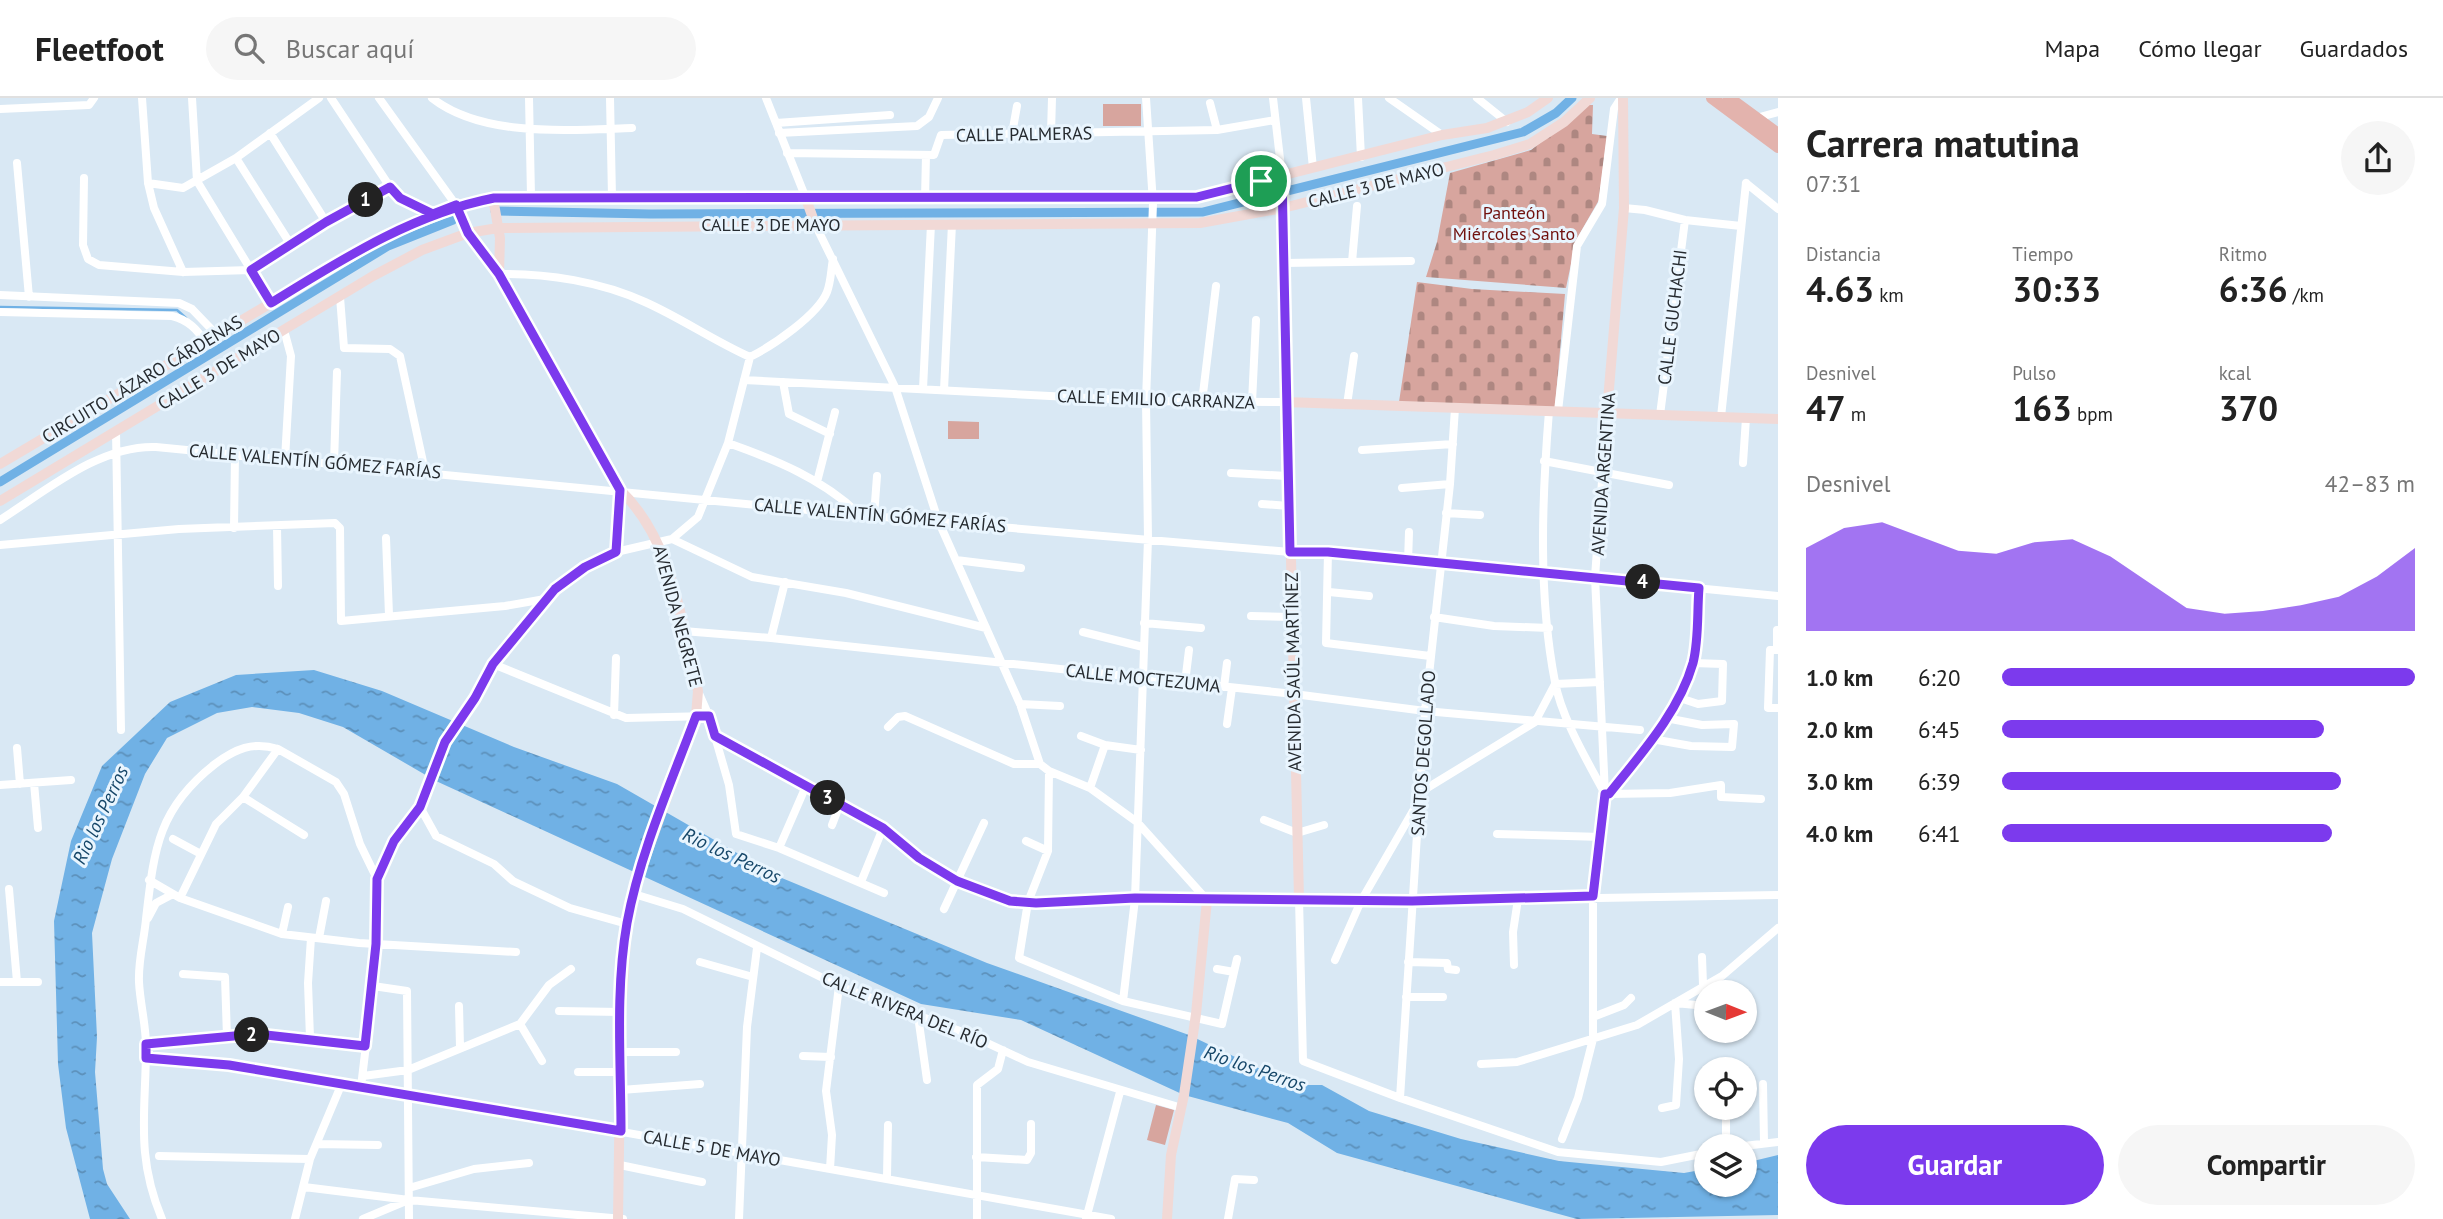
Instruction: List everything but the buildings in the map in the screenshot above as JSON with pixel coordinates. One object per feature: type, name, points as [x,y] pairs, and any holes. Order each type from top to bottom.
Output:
[{"type":"main road","points":[[1712,98],[1778,146]]},
{"type":"main road","points":[[1729,98],[1778,134]]},
{"type":"street","points":[[0,109],[89,105],[94,98]]},
{"type":"street","points":[[142,98],[148,184],[154,208],[183,272]]},
{"type":"street","points":[[192,98],[198,181],[271,303]]},
{"type":"street","points":[[148,184],[183,188],[198,181],[236,159],[319,98]]},
{"type":"street","points":[[331,98],[390,187],[400,198],[433,214]]},
{"type":"street","points":[[379,98],[456,205]]},
{"type":"street","points":[[432,98],[463,116],[529,131],[632,128]]},
{"type":"street","points":[[528,98],[531,196]]},
{"type":"street","points":[[610,98],[612,197]]},
{"type":"street","points":[[766,98],[813,221],[895,387],[938,520],[1020,704],[1040,764],[1049,771],[1090,788],[1137,822],[1207,900],[1184,1095],[1171,1155],[1167,1219]]},
{"type":"street","points":[[779,133],[917,127],[929,117],[938,98]]},
{"type":"street","points":[[1051,133],[1052,98]]},
{"type":"street","points":[[1123,1000],[1135,898],[1148,539],[1146,401],[1153,200],[1146,98]]},
{"type":"street","points":[[1273,98],[1282,176]]},
{"type":"street","points":[[1306,98],[1313,168]]},
{"type":"street","points":[[1358,98],[1361,157]]},
{"type":"street","points":[[1389,98],[1442,135]]},
{"type":"street","points":[[1477,98],[1507,122]]},
{"type":"street","name":"CIRCUITO LÁZARO CÁRDENAS","points":[[0,464],[372,243],[456,205],[494,198],[531,196],[807,201],[1153,200],[1197,197],[1442,135],[1507,122],[1548,98]]},
{"type":"street","name":"CALLE 3 DE MAYO","points":[[0,501],[422,250],[468,233],[498,228],[813,221],[952,224],[1152,220],[1200,223],[1283,198],[1530,144],[1564,122],[1590,98]]},
{"type":"street","points":[[1607,794],[1571,725],[1555,684],[1544,573],[1544,461],[1577,246],[1602,204],[1614,109],[1622,98]]},
{"type":"street","name":"AVENIDA ARGENTINA","points":[[1562,1139],[1578,1098],[1593,1039],[1593,896],[1607,794],[1595,577],[1601,473],[1624,208],[1622,98]]},
{"type":"street","points":[[1210,103],[1217,130]]},
{"type":"street","points":[[1012,134],[1017,106]]},
{"type":"street","points":[[1756,118],[1778,111]]},
{"type":"street","points":[[776,123],[890,115]]},
{"type":"street","name":"CALLE PALMERAS","points":[[926,155],[937,153],[941,135],[1217,130],[1276,120]]},
{"type":"street","points":[[270,133],[326,222]]},
{"type":"street","points":[[787,153],[926,155],[925,199]]},
{"type":"street","points":[[236,159],[290,245]]},
{"type":"street","points":[[17,163],[29,297]]},
{"type":"street","name":"AVENIDA SAÚL MARTÍNEZ","points":[[1282,176],[1285,402],[1303,1061],[1400,1098]]},
{"type":"street","points":[[84,178],[83,245],[92,263],[183,272],[251,270],[326,222],[390,187]]},
{"type":"street","points":[[1721,417],[1746,183],[1778,209]]},
{"type":"street","points":[[494,198],[499,274],[517,274],[607,288],[646,302],[750,357]]},
{"type":"street","name":"AVENIDA NEGRETE","points":[[456,205],[468,233],[499,274],[620,490],[635,504],[659,541],[698,691],[709,716],[729,785],[736,834],[779,848]]},
{"type":"street","points":[[1352,262],[1357,206]]},
{"type":"street","points":[[1624,208],[1685,220],[1741,226]]},
{"type":"street","name":"CALLE GUCHACHI","points":[[1660,415],[1685,220]]},
{"type":"street","points":[[923,389],[930,224]]},
{"type":"street","points":[[944,390],[952,224]]},
{"type":"street","points":[[361,1087],[373,986],[377,879],[394,841],[420,807],[445,742],[475,698],[493,664],[545,599],[572,575],[616,552],[672,539],[698,517],[729,443],[750,357],[769,347],[820,305],[827,292],[833,258]]},
{"type":"street","points":[[1284,263],[1412,261]]},
{"type":"street","points":[[1202,402],[1216,286]]},
{"type":"street","points":[[0,295],[179,303],[192,309],[217,335]]},
{"type":"street","points":[[341,297],[344,348],[390,349],[400,356],[425,471]]},
{"type":"street","points":[[0,312],[172,316],[183,319],[198,330],[205,342]]},
{"type":"street","points":[[1252,402],[1256,320]]},
{"type":"street","points":[[284,330],[291,356],[285,459]]},
{"type":"street","points":[[1347,405],[1354,356]]},
{"type":"street","points":[[334,463],[337,372]]},
{"type":"street","name":"CALLE EMILIO CARRANZA","points":[[744,380],[1146,401],[1285,402],[1778,419]]},
{"type":"street","points":[[783,382],[789,414],[830,434]]},
{"type":"street","name":"SANTOS DEGOLLADO","points":[[1400,1098],[1424,711],[1450,484],[1455,408]]},
{"type":"street","points":[[817,482],[835,412]]},
{"type":"street","points":[[1743,463],[1746,418]]},
{"type":"street","points":[[116,431],[121,730]]},
{"type":"street","points":[[729,443],[775,460],[817,482],[860,515]]},
{"type":"street","points":[[1362,450],[1452,444]]},
{"type":"street","name":"CALLE VALENTÍN GÓMEZ FARÍAS","points":[[0,520],[78,471],[118,452],[145,446],[708,498],[860,515],[1290,552],[1328,552],[1408,562],[1595,577],[1778,596]]},
{"type":"street","points":[[234,528],[235,454]]},
{"type":"street","points":[[1544,461],[1668,485]]},
{"type":"street","points":[[1231,473],[1287,476]]},
{"type":"street","points":[[874,516],[877,476]]},
{"type":"street","points":[[1402,488],[1450,484]]},
{"type":"street","points":[[616,552],[620,490]]},
{"type":"street","points":[[1262,504],[1289,506]]},
{"type":"street","points":[[1446,513],[1480,515]]},
{"type":"street","points":[[0,545],[118,534],[335,523],[340,528],[341,621],[505,606],[545,599]]},
{"type":"street","points":[[277,526],[278,586]]},
{"type":"street","points":[[1408,562],[1409,532]]},
{"type":"street","points":[[386,538],[389,615]]},
{"type":"street","points":[[672,539],[741,573],[986,628]]},
{"type":"street","points":[[1328,552],[1326,643],[1430,656]]},
{"type":"street","points":[[956,560],[1021,568]]},
{"type":"street","points":[[771,638],[785,582]]},
{"type":"street","points":[[1607,794],[1666,718],[1693,663],[1699,588]]},
{"type":"street","points":[[1329,592],[1369,596]]},
{"type":"street","points":[[1251,616],[1292,617]]},
{"type":"street","points":[[1434,617],[1494,626],[1549,628]]},
{"type":"street","points":[[1144,623],[1201,628]]},
{"type":"street","name":"CALLE MOCTEZUMA","points":[[683,631],[1185,682],[1424,711],[1640,730]]},
{"type":"street","points":[[1777,631],[1778,650],[1770,650],[1768,708],[1778,708]]},
{"type":"street","points":[[1083,632],[1143,647]]},
{"type":"street","points":[[1185,682],[1189,650]]},
{"type":"street","points":[[614,715],[616,658]]},
{"type":"street","points":[[1227,663],[1227,724]]},
{"type":"street","points":[[1677,697],[1698,704],[1722,701],[1723,664],[1693,663]]},
{"type":"street","points":[[493,664],[614,715],[636,719],[709,716]]},
{"type":"street","points":[[1555,684],[1600,682]]},
{"type":"street","points":[[1335,960],[1361,901],[1419,797],[1535,722],[1555,684]]},
{"type":"street","points":[[618,1219],[621,1012],[627,924],[637,881],[696,716],[698,691]]},
{"type":"street","points":[[1020,704],[1060,706]]},
{"type":"street","points":[[888,727],[898,717],[905,716],[1014,764],[1040,764]]},
{"type":"street","points":[[1652,739],[1691,746],[1732,747],[1734,724],[1702,726],[1666,718]]},
{"type":"street","points":[[715,736],[883,828],[919,858],[957,881],[989,895],[1028,902],[1135,898],[1412,901],[1778,895]]},
{"type":"street","points":[[1081,736],[1105,745],[1140,750]]},
{"type":"street","points":[[162,1219],[149,1188],[144,1157],[146,1044],[139,984],[139,950],[146,920],[149,880],[168,816],[192,782],[244,746],[265,745],[278,749],[336,782],[344,794],[360,844],[377,879]]},
{"type":"street","points":[[1090,788],[1105,745]]},
{"type":"street","points":[[18,748],[20,784]]},
{"type":"street","points":[[146,920],[156,903],[176,896],[216,824],[243,797],[278,749]]},
{"type":"street","points":[[1049,771],[1048,851],[1028,902],[1019,958],[1123,1000],[1222,1024],[1237,959]]},
{"type":"street","points":[[0,785],[71,779]]},
{"type":"street","points":[[34,783],[38,828]]},
{"type":"street","points":[[1607,794],[1670,793],[1721,785],[1721,797],[1760,799]]},
{"type":"street","points":[[806,786],[779,848],[884,893]]},
{"type":"street","points":[[243,797],[304,835]]},
{"type":"street","points":[[832,825],[841,804]]},
{"type":"street","points":[[420,807],[436,836],[494,864],[513,881],[570,908],[627,924]]},
{"type":"street","points":[[1264,820],[1297,833],[1324,825]]},
{"type":"street","points":[[944,909],[984,823]]},
{"type":"street","points":[[862,882],[883,828]]},
{"type":"street","points":[[1497,834],[1602,837]]},
{"type":"street","points":[[173,839],[200,853]]},
{"type":"street","points":[[1026,841],[1048,851]]},
{"type":"street","points":[[149,880],[176,896],[282,934],[376,944],[516,952]]},
{"type":"street","points":[[9,889],[17,982]]},
{"type":"street","name":"CALLE RIVERA DEL RÍO","points":[[635,894],[683,909],[757,948],[839,986],[1028,1062],[1120,1092],[1182,1108]]},
{"type":"street","points":[[1514,965],[1513,932],[1518,899]]},
{"type":"street","points":[[310,1038],[308,983],[315,938],[326,901]]},
{"type":"street","points":[[282,934],[288,907]]},
{"type":"street","points":[[1714,980],[1722,976],[1778,928]]},
{"type":"street","points":[[739,1219],[747,1027],[757,948]]},
{"type":"street","points":[[1702,957],[1703,980]]},
{"type":"street","points":[[701,962],[753,977]]},
{"type":"street","points":[[1408,962],[1447,964],[1448,969],[1456,970]]},
{"type":"street","points":[[363,1076],[408,1070],[520,1024],[549,985],[571,969]]},
{"type":"street","points":[[1217,969],[1234,972]]},
{"type":"street","points":[[183,974],[225,977],[227,1037]]},
{"type":"street","points":[[0,982],[38,982]]},
{"type":"street","points":[[373,986],[407,991],[409,1219]]},
{"type":"street","points":[[830,1169],[832,1135],[826,1091],[839,986]]},
{"type":"street","points":[[1481,1064],[1517,1062],[1637,1025],[1694,991]]},
{"type":"street","points":[[1406,997],[1443,997]]},
{"type":"street","points":[[1593,1017],[1632,999]]},
{"type":"street","points":[[1675,1003],[1694,1005]]},
{"type":"street","points":[[1662,1108],[1676,1105],[1679,1059],[1675,1003]]},
{"type":"street","points":[[459,1006],[460,1047]]},
{"type":"street","points":[[559,1011],[621,1012]]},
{"type":"street","points":[[918,1016],[928,1080]]},
{"type":"street","points":[[520,1024],[542,1061]]},
{"type":"street","points":[[146,1044],[257,1034],[365,1046]]},
{"type":"street","points":[[977,1219],[977,1086],[998,1069],[1003,1050]]},
{"type":"street","points":[[621,1052],[676,1052]]},
{"type":"street","points":[[803,1056],[831,1057]]},
{"type":"street","name":"CALLE 5 DE MAYO","points":[[146,1058],[229,1065],[409,1094],[742,1154],[887,1177],[1087,1217],[1111,1219]]},
{"type":"street","points":[[578,1072],[621,1072]]},
{"type":"street","points":[[295,1219],[310,1159],[342,1083]]},
{"type":"street","points":[[621,1090],[699,1084]]},
{"type":"street","points":[[1763,1084],[1764,1143]]},
{"type":"street","points":[[1087,1217],[1120,1092]]},
{"type":"street","points":[[1400,1098],[1558,1152],[1661,1162],[1694,1155]]},
{"type":"street","points":[[976,1157],[1027,1160],[1031,1153],[1031,1124]]},
{"type":"street","points":[[887,1177],[888,1125]]},
{"type":"street","points":[[1757,1144],[1778,1142]]},
{"type":"street","points":[[317,1144],[378,1145]]},
{"type":"street","points":[[159,1156],[310,1159]]},
{"type":"street","points":[[409,1188],[474,1169],[529,1163]]},
{"type":"street","points":[[620,1165],[702,1182]]},
{"type":"street","points":[[1228,1219],[1235,1179],[1254,1180]]},
{"type":"street","points":[[304,1187],[409,1200],[624,1219]]},
{"type":"street","points":[[363,1219],[409,1200]]},
{"type":"green space","points":[[1103,104],[1141,104],[1141,126],[1103,126]]},
{"type":"green space","name":"Panteón Miércoles Santo","points":[[1589,105],[1593,105],[1592,134],[1607,136],[1599,200],[1576,240],[1566,288],[1426,277],[1437,242],[1450,173],[1531,150]]},
{"type":"green space","name":"Panteón Miércoles Santo","points":[[1417,282],[1472,289],[1565,294],[1555,407],[1399,402]]},
{"type":"green space","points":[[948,421],[979,422],[979,439],[948,439]]},
{"type":"green space","points":[[1156,1105],[1174,1110],[1165,1145],[1147,1140]]},
{"type":"water","name":"Rio los Perros","points":[[314,670],[382,691],[514,747],[617,784],[777,876],[987,963],[1189,1035],[1294,1085],[1322,1085],[1369,1111],[1461,1139],[1559,1161],[1684,1173],[1694,1171],[1694,1197],[1757,1197],[1757,1160],[1778,1155],[1778,1215],[1577,1219],[1337,1153],[1288,1123],[1184,1095],[1021,1020],[921,1004],[436,781],[343,727],[299,713],[252,707],[217,713],[167,738],[145,774],[112,859],[92,933],[97,1037],[95,1072],[103,1169],[107,1184],[130,1219],[90,1219],[66,1128],[58,1064],[54,921],[71,841],[102,766],[170,702],[236,675]]},
{"type":"waterway","points":[[495,211],[651,214],[1203,212],[1523,132],[1556,113],[1572,98]]},
{"type":"waterway","points":[[0,482],[388,246],[453,220]]},
{"type":"waterway","points":[[0,307],[177,310],[186,318]]},
{"type":"route","points":[[1261,181],[1197,197],[494,198],[456,205],[433,214],[372,243],[271,303],[251,270],[326,222],[390,187],[400,198],[433,214],[456,205],[468,233],[499,274],[620,490],[616,552],[585,567],[555,589],[493,664],[475,698],[445,742],[420,807],[394,841],[377,879],[373,986],[365,1046],[257,1034],[146,1044],[146,1058],[229,1065],[621,1131],[621,1012],[627,924],[637,881],[696,716],[709,716],[715,736],[890,832],[919,858],[957,881],[1010,901],[1036,903],[1135,898],[1412,901],[1593,896],[1605,794],[1609,794],[1652,739],[1666,718],[1693,663],[1699,588],[1408,562],[1328,552],[1290,552],[1282,176],[1261,181]]}]
